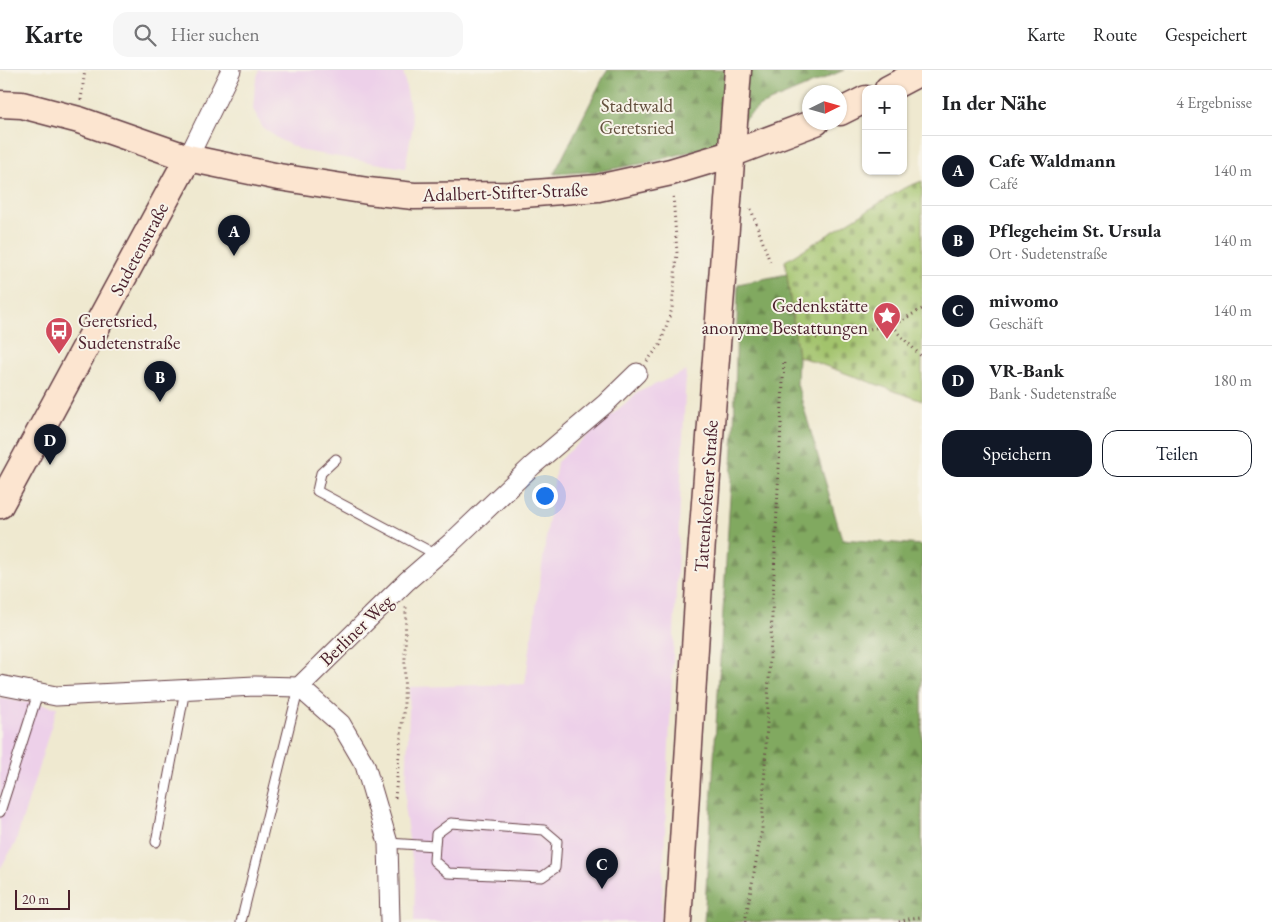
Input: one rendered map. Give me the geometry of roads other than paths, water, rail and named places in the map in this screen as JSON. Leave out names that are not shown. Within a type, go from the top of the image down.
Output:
[{"type":"street","name":"Sudetenstraße","points":[[3,491],[188,158],[231,70]]},
{"type":"street","name":"Tattenkofener Straße","points":[[678,922],[700,568],[738,70]]},
{"type":"street","points":[[896,85],[922,71]]},
{"type":"street","points":[[847,108],[862,101]]},
{"type":"street","name":"Adalbert-Stifter-Straße","points":[[0,104],[22,105],[79,120],[188,158],[279,177],[414,196],[511,196],[598,188],[671,172],[731,154],[802,127]]},
{"type":"street","name":"Berliner Weg","points":[[299,687],[407,581],[532,466],[606,404],[638,373]]},
{"type":"street","points":[[0,685],[56,696],[255,686],[299,687],[341,724],[365,765],[388,843],[390,922]]},
{"type":"lane","points":[[336,459],[321,473],[317,491],[437,555]]},
{"type":"lane","points":[[241,922],[299,687]]},
{"type":"lane","points":[[156,842],[185,690]]},
{"type":"lane","points":[[0,812],[38,693]]},
{"type":"lane","points":[[451,823],[544,830],[557,841],[555,868],[542,877],[448,873],[434,861],[435,846],[436,834],[451,823]]},
{"type":"lane","points":[[388,843],[435,846]]},
{"type":"place","name":"Cafe Waldmann","points":[[234,256]]},
{"type":"place","name":"Gedenkstätte anonyme Bestattungen","points":[[887,340]]},
{"type":"place","name":"Geretsried, Sudetenstraße","points":[[59,355]]},
{"type":"place","name":"Pflegeheim St. Ursula","points":[[160,402]]},
{"type":"place","name":"VR-Bank","points":[[50,465]]},
{"type":"place","name":"miwomo","points":[[602,889]]},
{"type":"park label","name":"Stadtwald Geretsried","points":[[637,116]]}]
